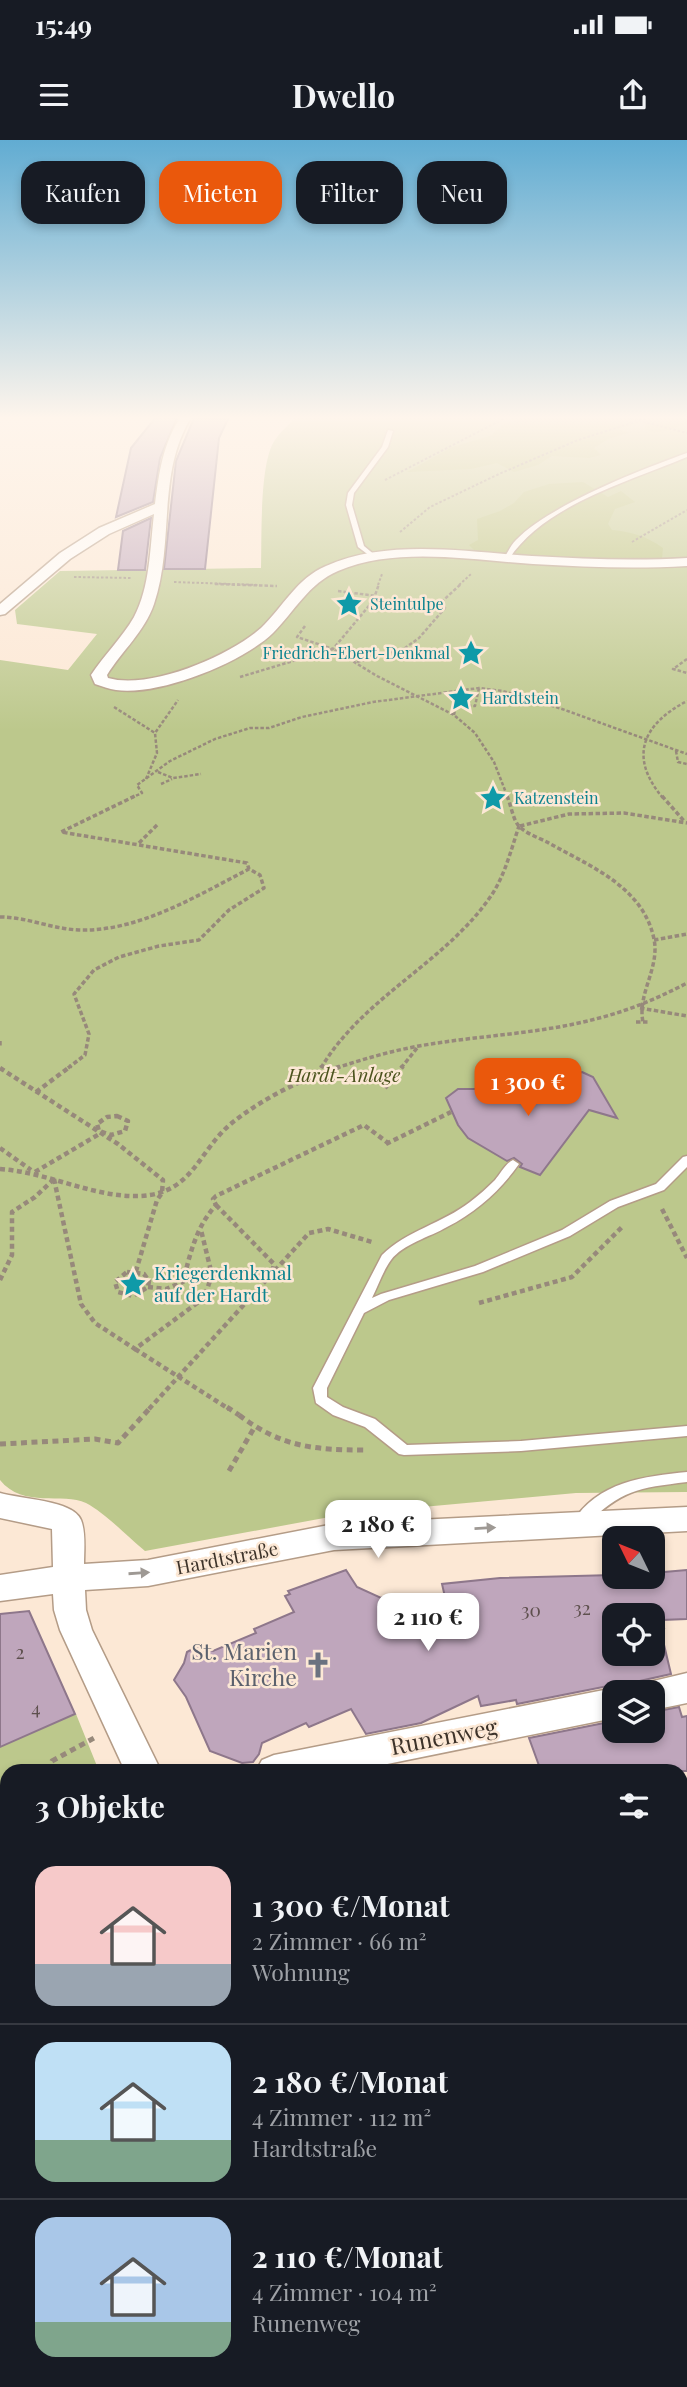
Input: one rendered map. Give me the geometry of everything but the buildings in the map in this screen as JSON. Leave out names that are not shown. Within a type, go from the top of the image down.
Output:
[{"type":"street","points":[[0,611],[65,556],[104,531],[127,521]]},
{"type":"street","points":[[160,521],[153,580],[140,619],[99,675],[98,678],[106,684],[128,687],[158,680],[204,665],[246,646],[274,624],[316,576],[329,569],[381,557],[477,557],[608,564],[687,562]]},
{"type":"street","points":[[0,1505],[21,1513],[60,1516],[68,1523],[71,1610],[76,1630],[140,1764]]},
{"type":"street","name":"Hardtstraße","points":[[0,1588],[71,1578],[148,1573],[334,1537],[580,1522],[687,1519]]},
{"type":"street","points":[[665,1693],[687,1688]]},
{"type":"street","name":"Runenweg","points":[[309,1764],[602,1705]]},
{"type":"lane","points":[[354,521],[361,547],[381,557]]},
{"type":"lane","points":[[507,558],[516,541],[544,521]]},
{"type":"lane","points":[[360,1311],[385,1297],[479,1269],[566,1233],[614,1204],[660,1187],[687,1160]]},
{"type":"lane","points":[[513,1164],[492,1192],[477,1206],[391,1252],[320,1388],[321,1399],[338,1411],[369,1423],[404,1450],[521,1446],[687,1431]]},
{"type":"lane","points":[[580,1522],[601,1499],[623,1487],[687,1477]]},
{"type":"path","points":[[381,557],[412,521]]},
{"type":"path","points":[[608,564],[644,533],[667,521]]},
{"type":"path","points":[[356,662],[405,648],[419,638],[445,608],[437,606],[470,576],[477,557]]},
{"type":"path","points":[[65,577],[305,587]]},
{"type":"path","points":[[228,680],[267,671],[333,649],[376,596]]},
{"type":"path","points":[[308,621],[297,637],[333,649],[454,715],[475,733],[494,762],[519,826],[625,889],[643,910],[654,940],[653,970],[640,1007],[642,1021]]},
{"type":"path","points":[[687,659],[673,668],[687,673]]},
{"type":"path","points":[[106,684],[110,705],[155,733]]},
{"type":"path","points":[[454,715],[456,705],[475,706],[479,688]]},
{"type":"path","points":[[36,1092],[85,1055],[89,1034],[74,994],[94,970],[119,957],[200,940],[229,910],[264,888],[260,876],[249,869],[247,863],[61,832],[142,793],[137,785],[170,761],[215,739],[250,728],[269,728],[302,717],[415,696],[479,688],[503,691],[646,737],[687,754]]},
{"type":"path","points":[[146,780],[157,753],[155,733],[183,694]]},
{"type":"path","points":[[686,823],[645,773],[639,757],[646,737],[671,709],[687,701]]},
{"type":"path","points":[[676,751],[678,762],[687,764]]},
{"type":"path","points":[[158,772],[173,778]]},
{"type":"path","points":[[161,784],[173,778],[201,774]]},
{"type":"path","points":[[519,826],[569,814],[610,813],[686,823]]},
{"type":"path","points":[[139,843],[158,824]]},
{"type":"path","points":[[316,1075],[335,1045],[353,1024],[439,954],[477,914],[500,880],[519,826]]},
{"type":"path","points":[[0,917],[28,918],[58,927],[84,930],[125,924],[249,869]]},
{"type":"path","points":[[654,940],[687,934]]},
{"type":"path","points":[[136,1271],[157,1200],[162,1193],[179,1183],[229,1125],[316,1075],[372,1057],[417,1047],[574,1024],[640,1007],[687,983]]},
{"type":"path","points":[[640,1007],[650,1012],[687,1016]]},
{"type":"path","points":[[635,1022],[649,1022]]},
{"type":"path","points":[[0,1041],[0,1047]]},
{"type":"path","points":[[385,1088],[417,1047]]},
{"type":"path","points":[[0,1068],[102,1133],[163,1180],[162,1193]]},
{"type":"path","points":[[271,1278],[274,1264],[216,1205],[213,1199],[216,1196],[364,1125],[387,1143],[451,1112]]},
{"type":"path","points":[[34,1172],[102,1133],[121,1133],[128,1128],[128,1121],[122,1116],[107,1117],[97,1125],[102,1133]]},
{"type":"path","points":[[0,1148],[34,1172]]},
{"type":"path","points":[[0,1169],[34,1172],[122,1194],[162,1193]]},
{"type":"path","points":[[0,1280],[12,1255],[12,1212],[35,1197],[54,1179]]},
{"type":"path","points":[[54,1179],[81,1304],[95,1323],[239,1415],[254,1428],[281,1442],[310,1450],[404,1450]]},
{"type":"path","points":[[660,1187],[659,1204],[687,1258]]},
{"type":"path","points":[[478,1303],[572,1277],[619,1232],[645,1193]]},
{"type":"path","points":[[135,1349],[204,1298],[212,1275],[201,1230],[203,1217],[216,1205]]},
{"type":"path","points":[[0,1444],[95,1439],[118,1443],[309,1234],[321,1228],[364,1237],[391,1252]]},
{"type":"path","points":[[148,1287],[148,1277],[136,1271],[117,1278],[115,1289],[122,1294],[133,1296],[148,1287],[160,1290],[175,1289],[183,1282],[192,1242],[201,1230]]},
{"type":"path","points":[[229,1471],[254,1428]]},
{"type":"path","points":[[51,1764],[120,1724]]},
{"type":"green space","name":"Hardt-Anlage","points":[[262,521],[687,521],[687,1492],[576,1493],[346,1514],[145,1551],[109,1519],[86,1503],[31,1497],[9,1489],[0,1480],[0,660],[68,670],[97,634],[17,624],[15,610],[60,571],[261,568]]},
{"type":"green space","points":[[477,521],[609,521],[608,524],[612,530],[639,535],[663,548],[662,559],[636,562],[476,552],[469,545],[478,540]]},
{"type":"green space","points":[[76,1714],[96,1764],[0,1764],[0,1747]]},
{"type":"place","name":"Steintulpe","points":[[349,604]]},
{"type":"place","name":"Friedrich-Ebert-Denkmal","points":[[471,653]]},
{"type":"place","name":"Hardtstein","points":[[461,698]]},
{"type":"place","name":"Katzenstein","points":[[493,798]]},
{"type":"place","name":"Kriegerdenkmal auf der Hardt","points":[[133,1284]]},
{"type":"place","name":"St. Marien Kirche","points":[[318,1665]]}]
